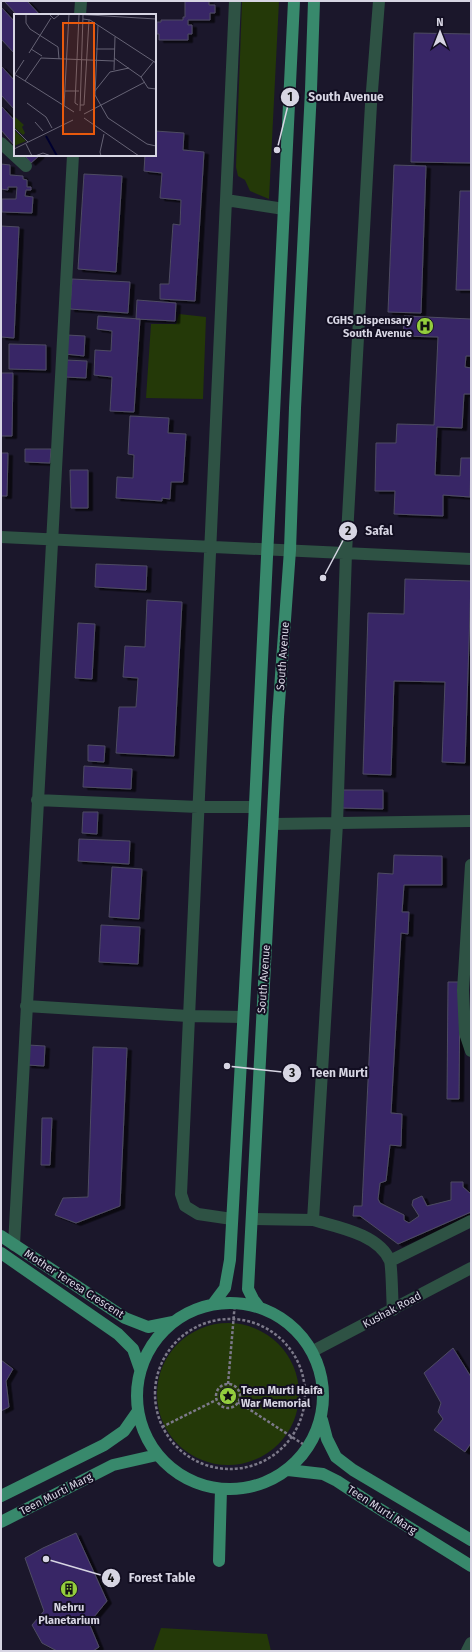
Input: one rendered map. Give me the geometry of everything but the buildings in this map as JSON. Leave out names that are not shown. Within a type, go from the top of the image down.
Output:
[{"type":"main road","name":"South Avenue","points":[[213,1304],[225,1288],[230,1260],[294,1]]},
{"type":"main road","name":"South Avenue","points":[[259,1307],[248,1289],[260,1048],[274,824],[278,717],[290,550],[295,408],[311,98],[314,1]]},
{"type":"main road","name":"Mother Teresa Crescent","points":[[1,1236],[125,1318],[148,1326],[173,1322]]},
{"type":"main road","name":"Mother Teresa Crescent","points":[[1,1253],[118,1334],[133,1349],[140,1369]]},
{"type":"main road","points":[[235,1302],[259,1307],[281,1317],[299,1332],[313,1351],[324,1385],[322,1420],[309,1448],[288,1470],[268,1482],[245,1489],[221,1489],[197,1484],[175,1472],[157,1455],[148,1441],[142,1427],[138,1411],[137,1390],[140,1369],[153,1343],[173,1322],[192,1311],[213,1304],[235,1302]]},
{"type":"main road","name":"Teen Murti Marg","points":[[1,1496],[104,1445],[124,1431],[138,1411]]},
{"type":"main road","name":"Teen Murti Marg","points":[[322,1420],[327,1439],[336,1457],[354,1470],[471,1540]]},
{"type":"main road","name":"Teen Murti Marg","points":[[1,1522],[113,1465],[157,1455]]},
{"type":"main road","name":"Teen Murti Marg","points":[[288,1470],[323,1474],[337,1480],[374,1506],[471,1566]]},
{"type":"main road","points":[[219,1561],[221,1489]]},
{"type":"street","points":[[80,14],[81,1]]},
{"type":"street","points":[[232,1218],[198,1214],[185,1206],[181,1194],[235,1]]},
{"type":"street","points":[[313,1220],[337,824],[346,553],[370,112],[380,1]]},
{"type":"street","points":[[1,143],[14,155]]},
{"type":"street","points":[[15,156],[26,166]]},
{"type":"street","points":[[14,1245],[51,539],[73,156]]},
{"type":"street","points":[[226,200],[284,209]]},
{"type":"street","points":[[1,537],[471,559]]},
{"type":"street","points":[[37,800],[254,808]]},
{"type":"street","points":[[274,824],[337,824],[471,820]]},
{"type":"street","points":[[471,865],[463,990],[471,1052]]},
{"type":"street","points":[[26,1006],[188,1016],[243,1017]]},
{"type":"street","points":[[252,1219],[313,1220],[353,1231],[377,1244],[390,1261],[393,1310]]},
{"type":"street","points":[[390,1261],[471,1221]]},
{"type":"street","name":"Kushak Road","points":[[313,1351],[471,1268]]},
{"type":"street","points":[[467,1651],[471,1643]]},
{"type":"path","points":[[228,1384],[235,1302]]},
{"type":"path","points":[[233,1319],[252,1322],[272,1332],[287,1346],[297,1360],[303,1376],[305,1397],[302,1418],[292,1437],[277,1452],[263,1462],[247,1468],[226,1469],[205,1465],[186,1456],[170,1441],[162,1428],[155,1406],[154,1385],[158,1369],[166,1353],[180,1337],[198,1326],[218,1320],[233,1319]]},
{"type":"path","points":[[228,1384],[235,1386],[240,1395],[238,1402],[233,1407],[226,1408],[219,1404],[216,1400],[216,1392],[219,1388],[228,1384]]},
{"type":"path","points":[[162,1428],[216,1400]]},
{"type":"path","points":[[238,1402],[309,1448]]},
{"type":"green space","points":[[242,1],[279,1],[269,199],[250,191],[245,180],[238,176],[236,167]]},
{"type":"green space","points":[[179,314],[206,317],[203,399],[146,398],[151,324],[176,324]]},
{"type":"green space","points":[[221,1323],[235,1323],[262,1331],[283,1349],[294,1367],[298,1380],[298,1408],[291,1428],[273,1449],[262,1457],[249,1462],[235,1465],[221,1465],[194,1457],[173,1439],[165,1428],[160,1415],[157,1401],[157,1387],[165,1360],[183,1339],[194,1331],[207,1326]]},
{"type":"green space","points":[[161,1628],[267,1634],[271,1651],[153,1651]]},
{"type":"place","name":"South Avenue","points":[[277,150]]},
{"type":"place","name":"CGHS Dispensary South Avenue","points":[[425,326]]},
{"type":"place","name":"Safal","points":[[323,578]]},
{"type":"place","name":"Teen Murti","points":[[227,1066]]},
{"type":"place","name":"Teen Murti Haifa War Memorial","points":[[228,1396]]},
{"type":"place","name":"Forest Table","points":[[46,1559]]},
{"type":"place","name":"Nehru Planetarium","points":[[69,1589]]}]
